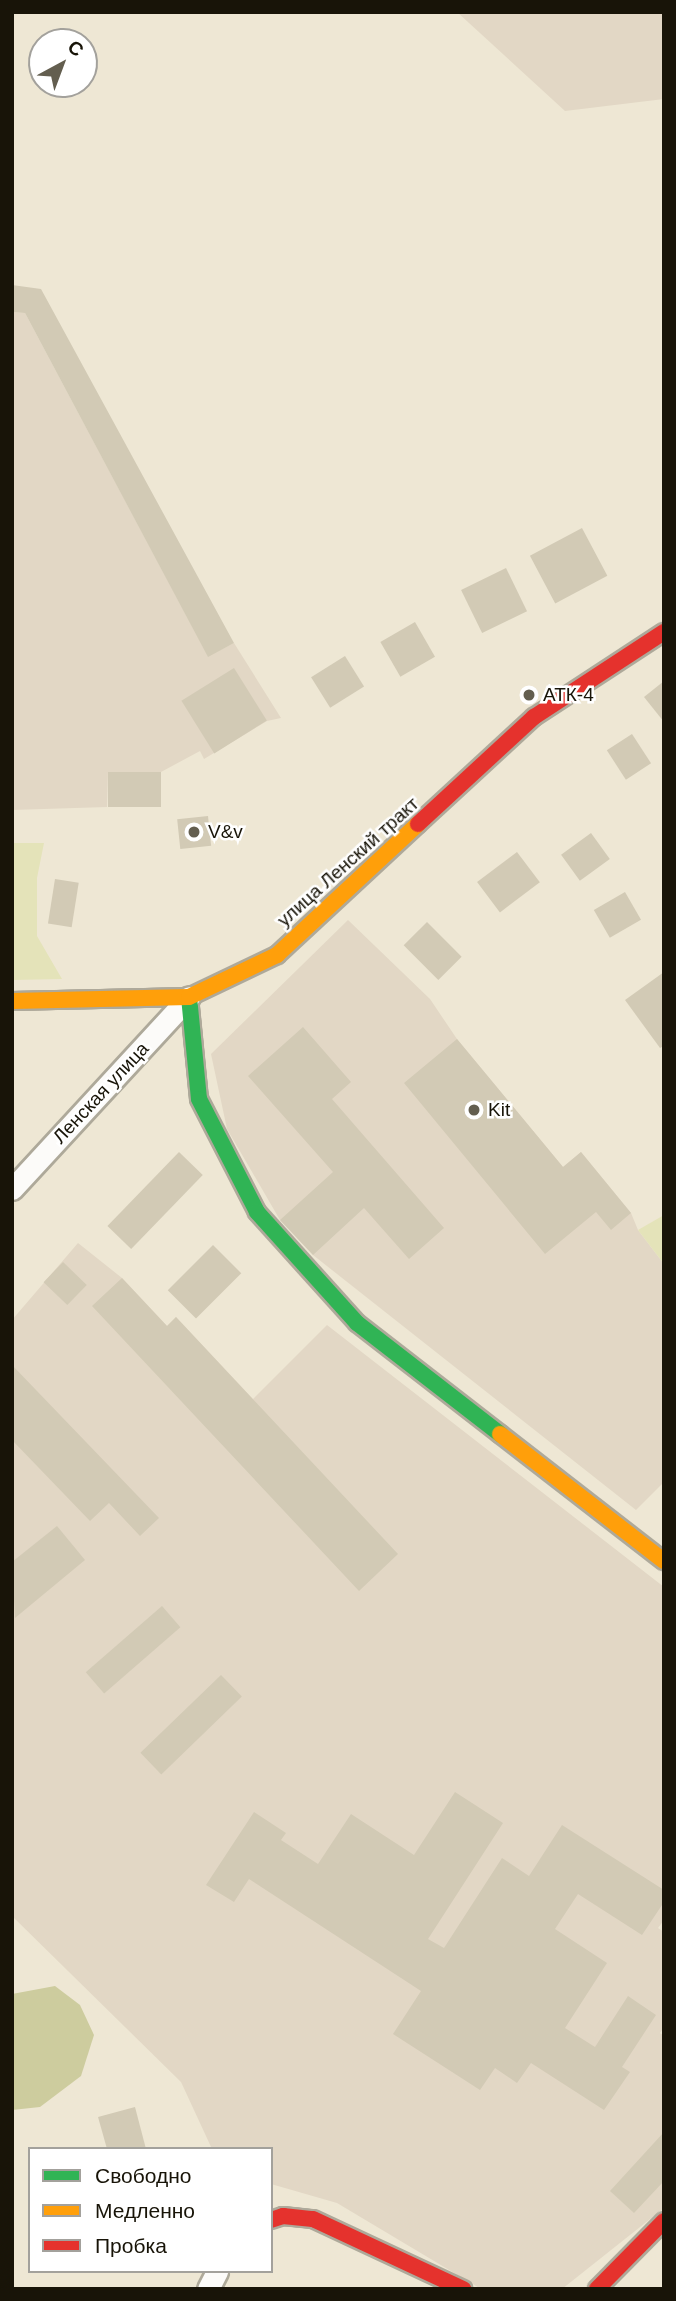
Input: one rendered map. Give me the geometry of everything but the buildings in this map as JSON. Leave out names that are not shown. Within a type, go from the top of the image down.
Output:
[{"type":"street","name":"улица Ленский тракт","points":[[12,1001],[189,997],[277,955],[534,717],[664,632]]},
{"type":"street","name":"Ленская улица","points":[[12,1189],[189,997]]},
{"type":"street","points":[[189,997],[199,1099],[257,1212],[357,1322],[664,1561]]},
{"type":"street","points":[[273,2219],[283,2216],[313,2219],[463,2289]]},
{"type":"street","points":[[597,2289],[664,2221]]},
{"type":"street","points":[[208,2289],[216,2273]]},
{"type":"shaded area","points":[[457,12],[664,12],[664,99],[565,111]]},
{"type":"shaded area","points":[[12,312],[25,313],[208,656],[234,643],[281,718],[267,721],[204,759],[200,751],[161,772],[108,772],[107,807],[12,810]]},
{"type":"shaded area","points":[[348,920],[430,999],[457,1039],[563,1167],[581,1152],[631,1213],[638,1230],[664,1264],[664,1482],[636,1510],[313,1255],[280,1220],[227,1129],[211,1054]]},
{"type":"shaded area","points":[[78,1243],[122,1278],[167,1326],[176,1317],[253,1399],[327,1325],[664,1587],[664,1920],[658,1928],[664,1932],[664,2027],[660,2033],[664,2036],[664,2208],[562,2289],[481,2289],[337,2203],[273,2185],[273,2147],[211,2147],[181,2082],[12,1916],[12,1320]]},
{"type":"green space","points":[[12,843],[44,843],[37,878],[37,936],[62,979],[12,980]]},
{"type":"green space","points":[[664,1215],[664,1264],[638,1230]]},
{"type":"green space","points":[[55,1986],[80,2005],[94,2035],[81,2076],[40,2107],[12,2110],[12,1994]]},
{"type":"traffic: fast","points":[[189,997],[199,1099],[257,1212],[357,1323],[500,1434]]},
{"type":"traffic: slow","points":[[12,1001],[189,997],[277,955],[418,824]]},
{"type":"traffic: slow","points":[[500,1434],[664,1561]]},
{"type":"traffic: jam","points":[[418,824],[534,717],[664,632]]},
{"type":"traffic: jam","points":[[273,2219],[283,2216],[313,2219],[463,2289]]},
{"type":"traffic: jam","points":[[597,2289],[664,2221]]},
{"type":"place","name":"АТК-4","points":[[529,695]]},
{"type":"place","name":"V&v","points":[[194,832]]},
{"type":"place","name":"Kit","points":[[474,1110]]}]
